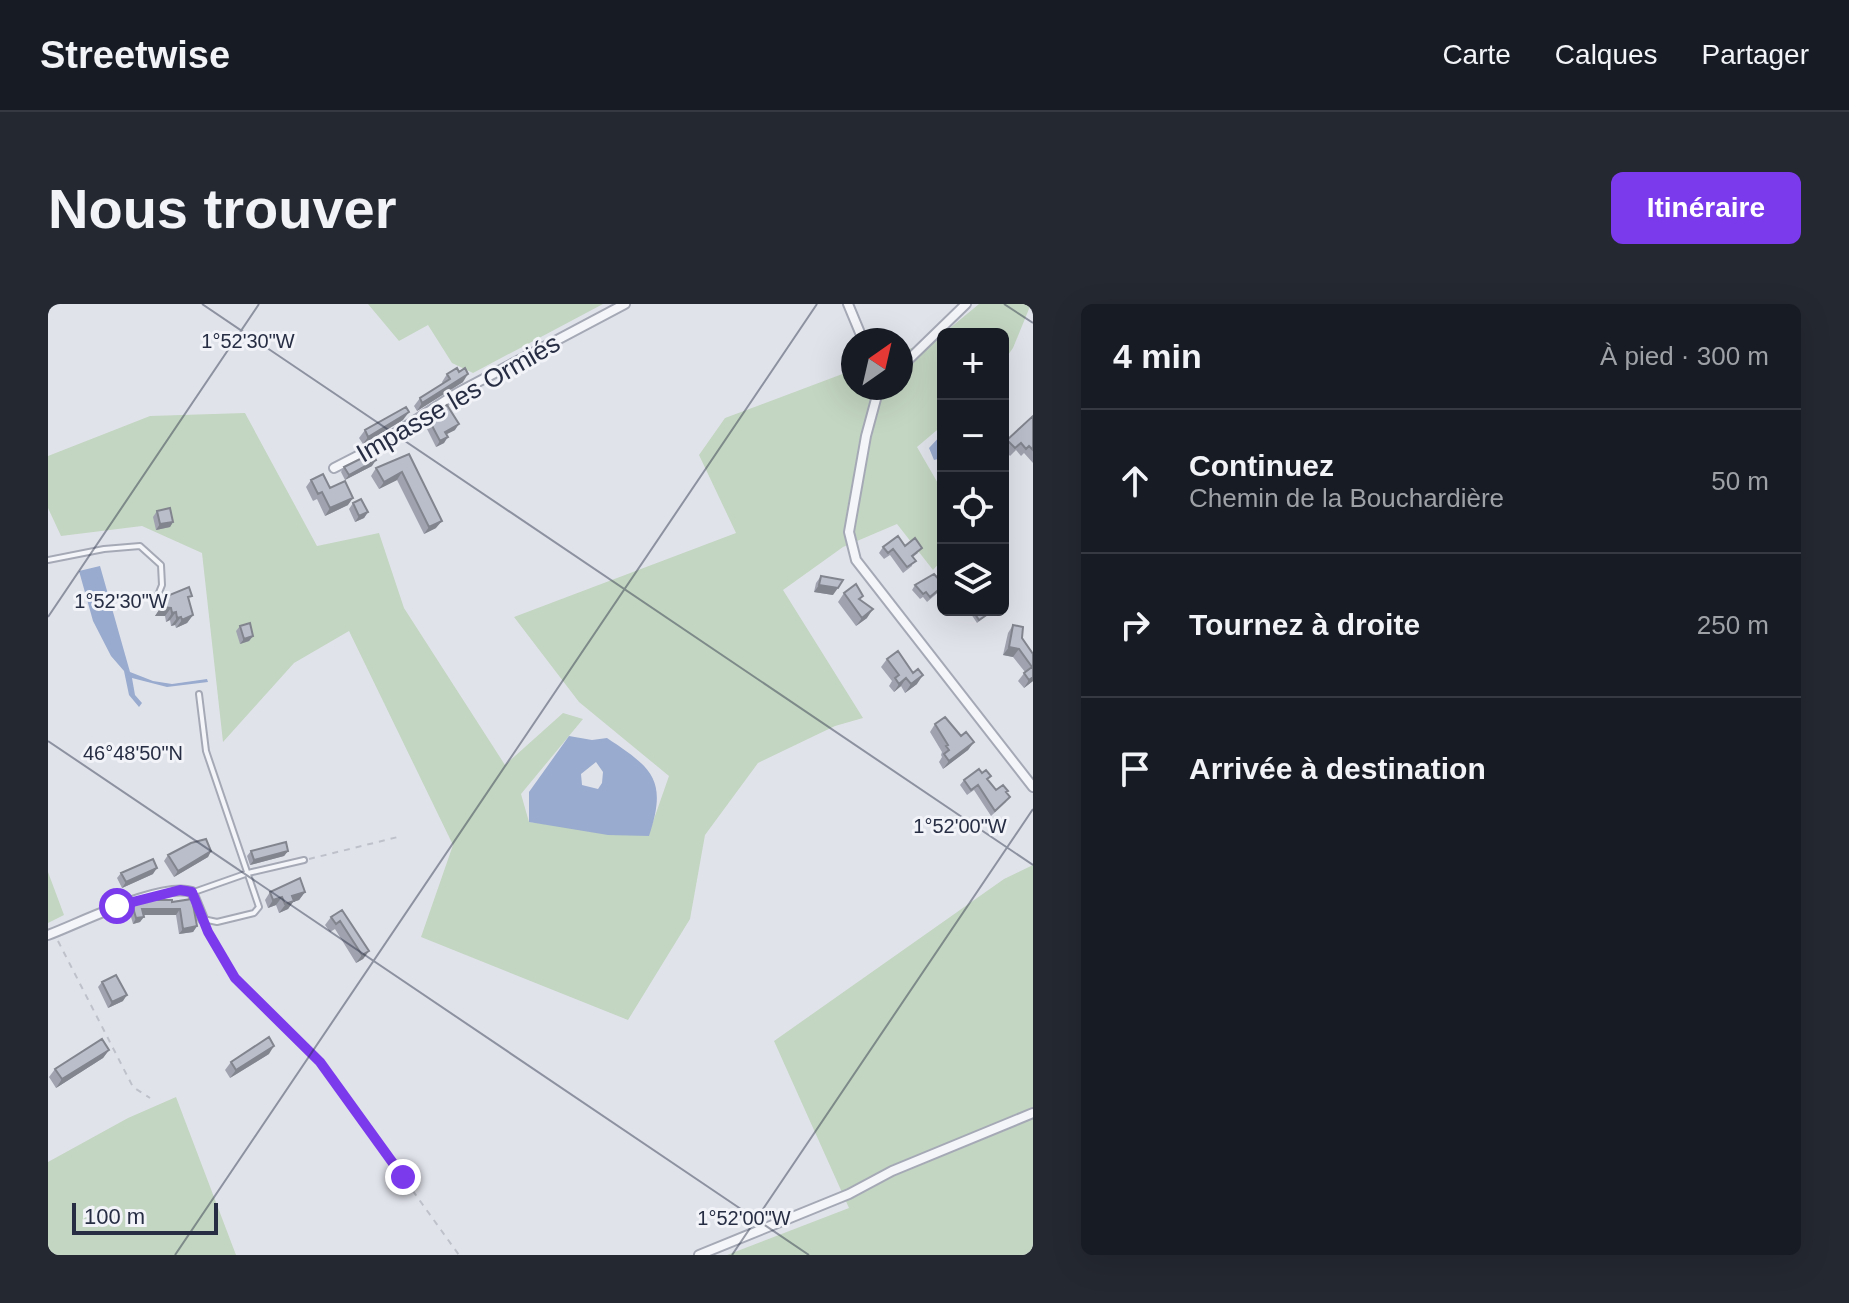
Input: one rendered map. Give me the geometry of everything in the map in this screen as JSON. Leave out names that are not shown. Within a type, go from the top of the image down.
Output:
[{"type":"street","name":"Impasse les Ormiés","points":[[334,468],[373,448],[457,393],[625,304]]},
{"type":"street","points":[[848,304],[858,328]]},
{"type":"street","points":[[913,355],[966,304]]},
{"type":"street","points":[[876,400],[866,436],[849,532],[856,560],[1033,787]]},
{"type":"street","points":[[51,934],[117,906],[180,890],[192,892],[203,919]]},
{"type":"street","points":[[699,1255],[849,1194],[892,1171],[1033,1113]]},
{"type":"lane","points":[[48,560],[104,549],[140,546],[161,565],[162,585],[156,600]]},
{"type":"lane","points":[[199,694],[206,751],[259,907],[258,911],[217,922],[203,919]]},
{"type":"lane","points":[[192,892],[248,873],[304,860]]},
{"type":"path","points":[[304,860],[402,836]]},
{"type":"path","points":[[203,919],[235,978],[320,1062],[459,1255]]},
{"type":"path","points":[[51,934],[133,1087],[150,1098]]},
{"type":"green space","points":[[368,304],[603,304],[473,373],[452,363],[428,325],[399,341]]},
{"type":"green space","points":[[979,304],[1031,304],[1009,354],[1009,328],[950,328]]},
{"type":"green space","points":[[937,338],[937,430],[917,447],[937,482],[937,566],[933,570],[897,524],[843,547],[783,590],[863,718],[835,726],[758,763],[705,835],[690,919],[628,1020],[421,937],[453,845],[349,631],[294,663],[223,742],[202,553],[142,526],[61,536],[48,508],[48,456],[150,416],[245,413],[317,546],[379,533],[404,608],[505,765],[563,713],[583,719],[521,794],[529,822],[648,836],[669,776],[579,702],[514,617],[736,533],[699,455],[725,418],[841,374],[841,400],[913,400],[913,347]]},
{"type":"green space","points":[[1033,865],[1033,1255],[727,1255],[849,1208],[774,1041],[1004,879]]},
{"type":"green space","points":[[48,872],[64,915],[48,923]]},
{"type":"green space","points":[[176,1097],[236,1255],[48,1255],[48,1162],[128,1118]]},
{"type":"water","points":[[937,439],[937,459],[934,460],[929,448]]},
{"type":"water","points":[[100,566],[130,672],[172,684],[207,679],[208,682],[167,687],[132,678],[135,695],[142,703],[139,707],[129,695],[124,671],[111,656],[93,621],[79,571]]},
{"type":"water","points":[[569,736],[592,740],[607,738],[645,767],[656,788],[657,801],[649,836],[608,835],[529,822],[529,792]],"holes":[[[596,762],[603,772],[598,789],[582,785],[581,774]]]},
{"type":"building","points":[[457,368],[459,372],[465,368],[468,374],[422,403],[420,398],[450,379],[447,374]]},
{"type":"building","points":[[447,405],[459,424],[445,432],[448,437],[440,441],[428,418]]},
{"type":"building","points":[[406,407],[409,412],[368,437],[365,430]]},
{"type":"building","points":[[1033,416],[1033,450],[1029,446],[1026,449],[1021,443],[1015,448],[1009,438]]},
{"type":"building","points":[[372,453],[376,460],[349,475],[344,467]]},
{"type":"building","points":[[409,454],[442,521],[429,527],[402,472],[384,482],[376,468]]},
{"type":"building","points":[[323,474],[330,488],[345,481],[353,498],[330,508],[311,480]]},
{"type":"building","points":[[361,499],[368,512],[359,516],[353,503]]},
{"type":"building","points":[[170,508],[173,522],[160,524],[157,511]]},
{"type":"building","points":[[898,536],[905,546],[915,538],[922,548],[912,556],[916,561],[907,567],[893,549],[888,553],[883,547]]},
{"type":"building","points":[[934,574],[937,577],[937,591],[930,597],[915,585]]},
{"type":"building","points":[[821,576],[843,580],[838,588],[819,585]]},
{"type":"building","points":[[856,584],[863,596],[859,599],[873,609],[862,618],[844,593]]},
{"type":"building","points":[[189,587],[192,596],[188,597],[193,615],[182,620],[181,617],[177,618],[176,612],[172,613],[171,608],[161,607],[168,600],[167,596]]},
{"type":"building","points":[[250,623],[253,636],[244,639],[240,626]]},
{"type":"building","points":[[1013,625],[1023,627],[1022,638],[1033,654],[1033,677],[1029,680],[1024,673],[1032,667],[1019,649],[1009,647]]},
{"type":"building","points":[[898,651],[913,673],[918,669],[923,675],[911,684],[906,678],[899,684],[895,678],[899,675],[887,659]]},
{"type":"building","points":[[945,717],[961,736],[966,732],[974,742],[949,761],[944,754],[949,750],[948,745],[935,724]]},
{"type":"building","points":[[979,769],[982,773],[986,770],[991,776],[987,779],[996,790],[1003,785],[1008,791],[1010,797],[995,811],[978,785],[971,790],[964,780]]},
{"type":"building","points":[[206,839],[211,851],[178,871],[168,855]]},
{"type":"building","points":[[286,842],[288,851],[254,860],[251,851]]},
{"type":"building","points":[[153,859],[157,868],[126,882],[121,873]]},
{"type":"building","points":[[300,878],[305,892],[292,896],[294,901],[285,904],[282,897],[273,900],[270,892]]},
{"type":"building","points":[[192,899],[197,926],[183,929],[180,909],[142,909],[144,917],[136,918],[132,904],[145,900],[172,902]]},
{"type":"building","points":[[342,910],[369,951],[362,955],[340,921],[336,924],[331,917]]},
{"type":"building","points":[[116,975],[127,995],[112,1002],[102,982]]},
{"type":"building","points":[[269,1037],[274,1046],[236,1070],[231,1062]]},
{"type":"building","points":[[102,1039],[109,1050],[62,1079],[55,1069]]},
{"type":"route","points":[[117,906],[180,890],[192,892],[208,932],[235,978],[320,1062],[403,1177]]}]
